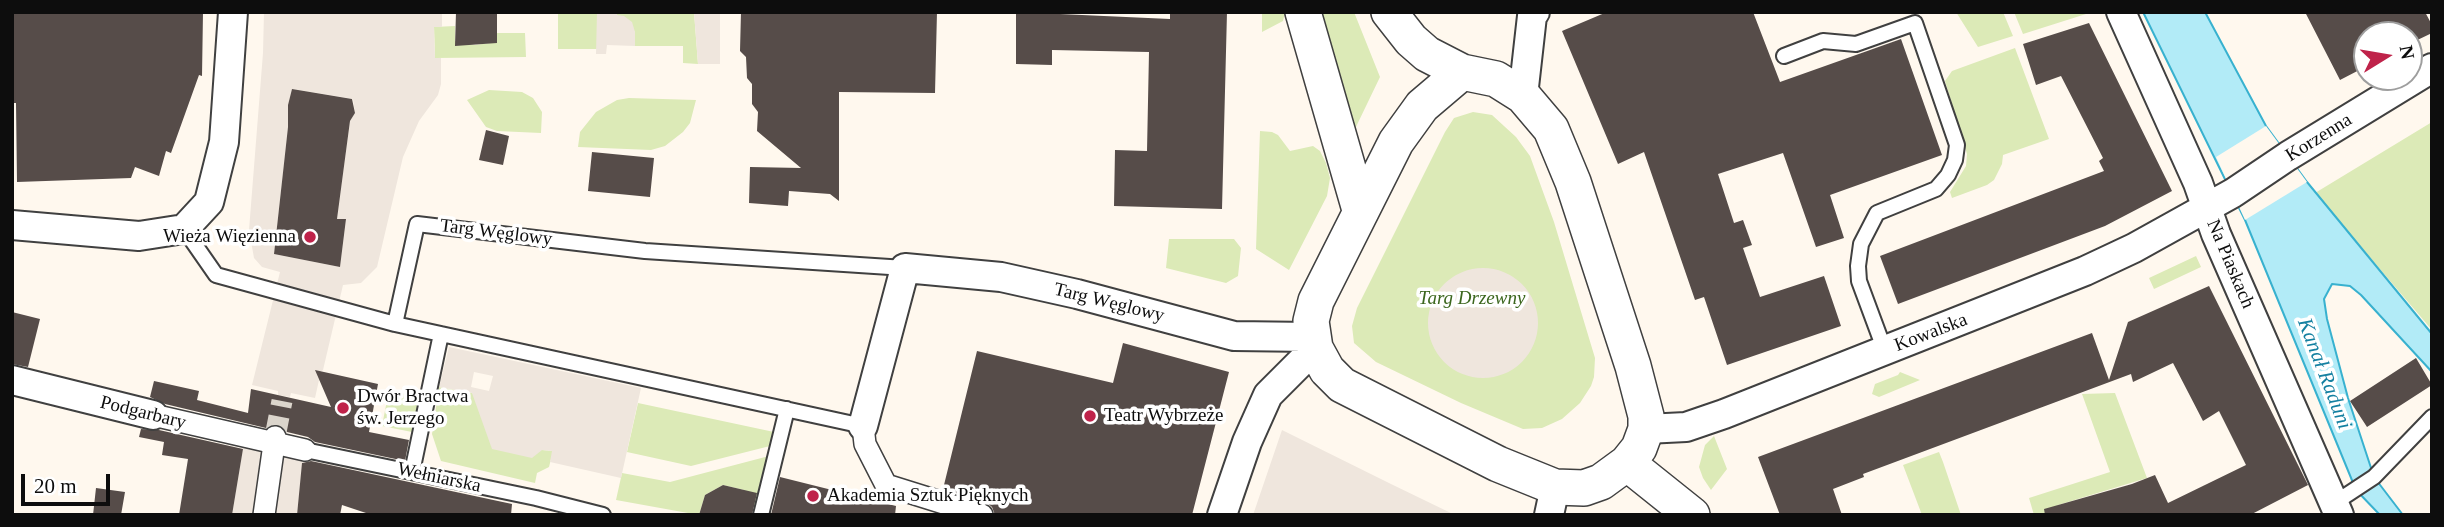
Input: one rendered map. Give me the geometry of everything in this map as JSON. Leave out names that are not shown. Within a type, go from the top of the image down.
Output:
[{"type":"street","points":[[12,225],[139,236],[184,229],[209,202],[224,142],[233,12]]},
{"type":"street","points":[[1303,12],[1360,210]]},
{"type":"street","points":[[1389,12],[1411,40],[1427,54],[1462,72],[1496,79],[1523,96],[1551,128],[1573,182],[1633,366],[1646,416],[1646,429],[1639,448],[1627,463],[1601,482],[1552,501],[1498,464],[1342,385],[1327,370],[1314,343],[1311,321],[1316,301],[1396,142],[1422,106],[1462,72]]},
{"type":"street","points":[[1523,96],[1532,16],[1535,12]]},
{"type":"street","name":"Na Piaskach","points":[[2121,12],[2198,183],[2216,234],[2336,506]]},
{"type":"street","name":"Korzenna","points":[[2207,208],[2432,68]]},
{"type":"street","name":"Kowalska","points":[[1646,429],[1686,428],[1885,351],[2077,275],[2134,248],[2207,208]]},
{"type":"street","points":[[905,268],[863,426],[865,444],[886,485],[982,515]]},
{"type":"street","name":"Targ Węglowy","points":[[905,268],[1001,277],[1077,294],[1234,336],[1314,343]]},
{"type":"street","points":[[1222,515],[1247,442],[1268,395],[1314,343]]},
{"type":"street","name":"Podgarbary","points":[[12,380],[153,415],[275,440]]},
{"type":"street","points":[[264,515],[275,440]]},
{"type":"street","name":"Wełniarska","points":[[275,440],[304,450]]},
{"type":"street","points":[[1627,463],[1692,515]]},
{"type":"lane","points":[[1784,56],[1823,41],[1856,44],[1915,23],[1957,145],[1955,160],[1948,175],[1936,189],[1877,213],[1861,243],[1859,281],[1885,351]]},
{"type":"lane","name":"Targ Węglowy","points":[[395,324],[417,224],[645,251],[905,268]]},
{"type":"lane","points":[[184,229],[216,275],[395,324],[863,426]]},
{"type":"lane","points":[[412,472],[441,334]]},
{"type":"lane","points":[[761,515],[787,410]]},
{"type":"lane","points":[[2336,506],[2374,477],[2432,417]]},
{"type":"lane","name":"Wełniarska","points":[[304,450],[603,515]]},
{"type":"green space","points":[[597,12],[597,49],[558,49],[558,13]]},
{"type":"green space","points":[[617,12],[694,12],[698,64],[683,63],[683,46],[635,46],[635,32]]},
{"type":"green space","points":[[1262,12],[1285,12],[1283,21],[1262,32]]},
{"type":"green space","points":[[1319,12],[1354,12],[1380,77],[1354,131]]},
{"type":"green space","points":[[1956,12],[2003,12],[2013,36],[1978,47]]},
{"type":"green space","points":[[2014,12],[2085,12],[2086,14],[2023,34]]},
{"type":"green space","points":[[455,26],[455,41],[475,45],[497,42],[497,33],[525,33],[526,57],[435,58],[434,27]]},
{"type":"green space","points":[[2015,48],[2049,139],[2003,155],[2002,164],[1994,180],[1952,198],[1950,192],[1966,166],[1967,154],[1945,81],[1952,71]]},
{"type":"green space","points":[[489,90],[522,92],[533,98],[542,112],[541,133],[497,131],[486,127],[467,100]]},
{"type":"green space","points":[[617,100],[696,100],[690,123],[665,146],[651,150],[578,147],[580,132],[596,112]]},
{"type":"green space","name":"Targ Drzewny","points":[[1473,112],[1492,115],[1516,137],[1530,156],[1554,222],[1595,358],[1591,386],[1580,403],[1562,419],[1542,428],[1523,429],[1461,403],[1376,362],[1354,343],[1352,326],[1357,308],[1445,132],[1454,118]]},
{"type":"green space","points":[[2432,122],[2432,330],[2315,193]]},
{"type":"green space","points":[[1260,131],[1278,135],[1290,151],[1313,146],[1320,151],[1330,178],[1327,196],[1289,270],[1256,249]]},
{"type":"green space","points":[[1169,239],[1234,239],[1241,248],[1238,276],[1226,283],[1166,268]]},
{"type":"green space","points":[[2196,256],[2201,267],[2154,289],[2149,278]]},
{"type":"green space","points":[[1900,372],[1920,380],[1879,397],[1872,394],[1875,384]]},
{"type":"green space","points":[[439,387],[472,393],[542,450],[553,451],[549,467],[537,473],[535,483],[441,461],[432,434]]},
{"type":"green space","points":[[389,390],[419,397],[412,432],[382,426]]},
{"type":"green space","points":[[2115,393],[2147,478],[2058,505],[2048,515],[2034,515],[2029,498],[2110,472],[2082,394]]},
{"type":"green space","points":[[638,403],[774,432],[770,446],[691,466],[627,452]]},
{"type":"green space","points":[[1714,436],[1727,469],[1711,490],[1699,467],[1705,445]]},
{"type":"green space","points":[[1939,452],[1961,515],[1922,515],[1903,465]]},
{"type":"green space","points":[[769,456],[755,508],[744,490],[723,485],[705,495],[699,515],[616,500],[622,473],[670,482]]},
{"type":"shaded area","points":[[264,12],[442,12],[442,27],[434,27],[435,58],[441,58],[441,84],[438,95],[419,121],[403,157],[377,267],[361,283],[343,285],[323,370],[317,374],[319,380],[315,398],[291,393],[290,397],[278,395],[278,391],[252,385],[280,272],[262,267],[254,258],[249,230]],"holes":[[[292,89],[353,99],[355,113],[350,121],[337,219],[346,220],[340,267],[274,254],[288,105]]]},
{"type":"shaded area","points":[[597,12],[617,12],[617,15],[632,22],[635,46],[607,45],[606,54],[596,54]]},
{"type":"shaded area","points":[[694,12],[720,12],[720,64],[698,64]]},
{"type":"shaded area","points":[[1483,268],[1504,273],[1522,284],[1533,302],[1538,323],[1533,344],[1522,362],[1504,373],[1483,378],[1462,373],[1444,362],[1433,344],[1428,323],[1433,302],[1444,284],[1462,273]]},
{"type":"shaded area","points":[[449,347],[641,388],[621,478],[550,462],[552,451],[542,450],[532,458],[492,449],[472,393],[439,387]],"holes":[[[474,372],[493,376],[489,391],[471,387]]]},
{"type":"shaded area","points":[[1282,430],[1391,484],[1455,515],[1253,515]]},
{"type":"shaded area","points":[[244,442],[303,457],[297,515],[232,515]]},
{"type":"water","name":"Kanał Raduni","points":[[2143,12],[2205,12],[2266,126],[2307,182],[2432,334],[2432,372],[2350,286],[2332,284],[2324,299],[2348,398],[2374,477],[2403,515],[2380,515],[2356,490],[2245,220]]},
{"type":"pier","points":[[2266,126],[2307,182],[2245,220],[2216,157]]},
{"type":"building","points":[[12,12],[203,12],[202,76],[199,75],[171,153],[166,151],[159,176],[135,167],[131,178],[17,182],[16,103],[12,103]]},
{"type":"building","points":[[456,12],[497,12],[497,43],[455,46]]},
{"type":"building","points":[[741,12],[937,12],[935,93],[839,92],[839,201],[830,194],[789,191],[788,206],[749,203],[750,167],[801,168],[757,131],[758,112],[752,104],[752,84],[747,78],[746,57],[740,51]]},
{"type":"building","points":[[1016,12],[1170,19],[1170,12],[1227,12],[1222,209],[1114,206],[1115,150],[1147,151],[1149,52],[1052,50],[1052,65],[1016,64]]},
{"type":"building","points":[[1607,12],[1753,12],[1780,82],[1901,39],[1942,155],[1830,195],[1844,238],[1816,247],[1783,153],[1718,174],[1734,223],[1743,220],[1752,245],[1743,248],[1760,297],[1824,276],[1841,326],[1727,365],[1704,297],[1695,300],[1644,152],[1618,164],[1562,31]]},
{"type":"building","points":[[2305,12],[2425,12],[2432,25],[2432,33],[2423,37],[2423,21],[2353,21],[2353,73],[2340,80]]},
{"type":"building","points":[[2089,23],[2172,191],[2105,226],[1898,304],[1880,256],[2104,171],[2099,161],[2103,158],[2061,76],[2036,85],[2023,44]]},
{"type":"building","points":[[292,89],[352,99],[355,113],[350,121],[337,219],[346,219],[340,267],[274,254],[288,105]]},
{"type":"building","points":[[486,130],[509,136],[503,165],[479,160]]},
{"type":"building","points":[[592,152],[654,158],[650,197],[588,191]]},
{"type":"building","points":[[2209,286],[2308,485],[2250,515],[2045,515],[2044,509],[2155,475],[2168,503],[2246,465],[2219,411],[2203,421],[2173,363],[2133,382],[2131,374],[1863,474],[1864,477],[1833,489],[1842,515],[1780,515],[1758,457],[2092,333],[2109,380],[2128,322]]},
{"type":"building","points":[[12,312],[40,319],[28,367],[12,364]]},
{"type":"building","name":"Teatr Wybrzeże","points":[[1123,343],[1229,372],[1192,515],[995,515],[987,503],[943,489],[977,351],[1113,383]]},
{"type":"building","points":[[2416,358],[2432,385],[2367,427],[2350,401]]},
{"type":"building","points":[[315,370],[378,384],[369,432],[409,440],[405,461],[315,442],[308,437],[287,432],[277,424],[266,428],[165,404],[150,397],[154,381],[199,391],[197,400],[248,413],[251,389],[331,407]]},
{"type":"building","points":[[141,429],[159,430],[243,449],[232,515],[179,515],[188,459],[162,455],[164,442],[139,437]]},
{"type":"building","points":[[311,461],[512,504],[511,515],[372,515],[342,505],[340,515],[297,515],[302,463]]},
{"type":"building","name":"Akademia Sztuk Pięknych","points":[[780,477],[896,506],[895,515],[771,515]]},
{"type":"building","points":[[723,485],[757,493],[752,515],[699,515],[705,495]]},
{"type":"building","points":[[96,488],[125,492],[121,515],[93,515]]},
{"type":"tunnel","points":[[275,437],[282,401]]},
{"type":"place","name":"Wieża Więzienna","points":[[310,237]]},
{"type":"place","name":"Dwór Bractwa św. Jerzego","points":[[343,408]]},
{"type":"place","name":"Teatr Wybrzeże","points":[[1090,416]]},
{"type":"place","name":"Akademia Sztuk Pięknych","points":[[813,496]]}]
